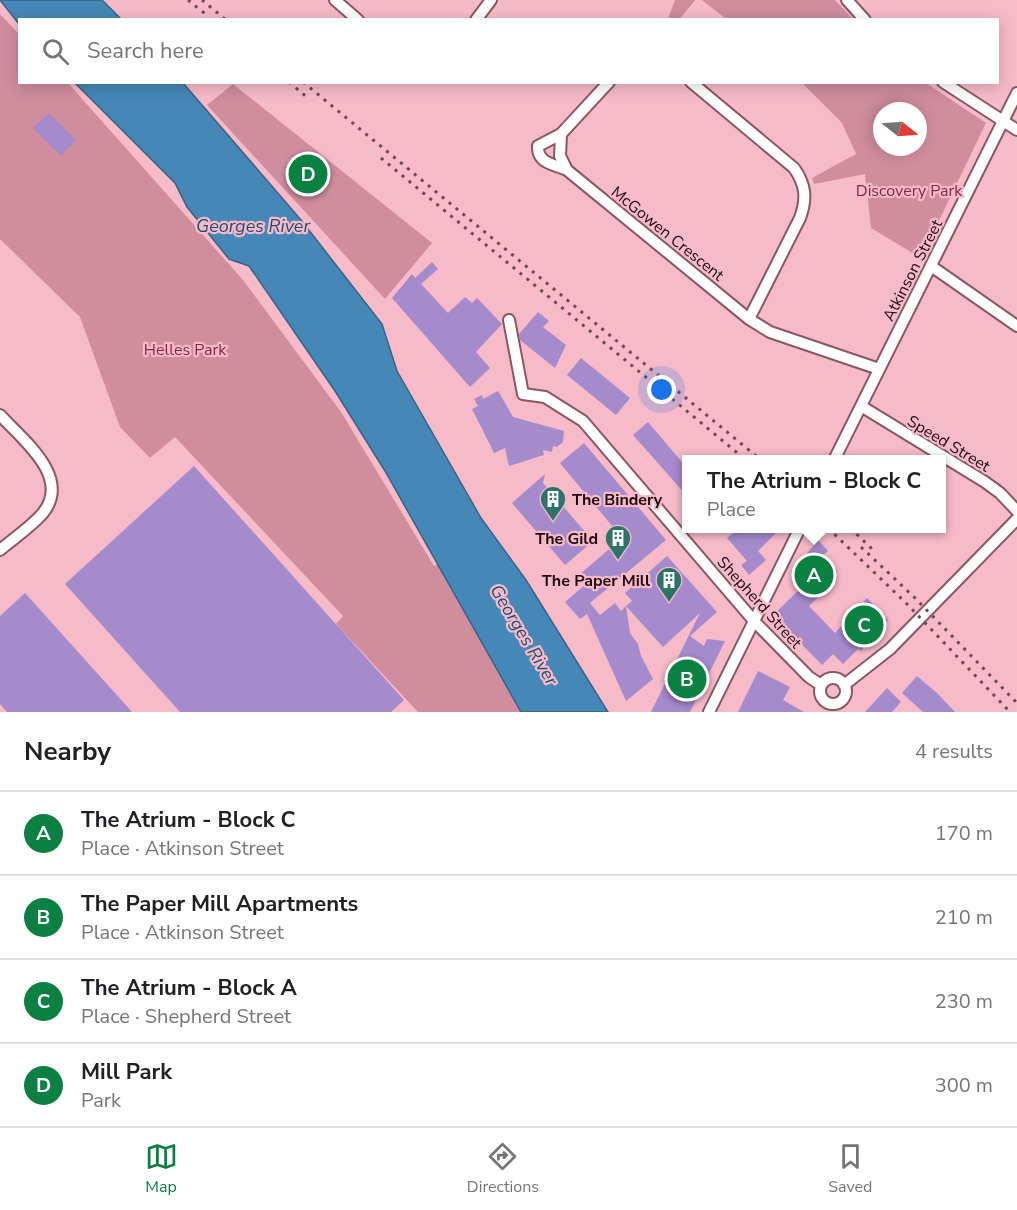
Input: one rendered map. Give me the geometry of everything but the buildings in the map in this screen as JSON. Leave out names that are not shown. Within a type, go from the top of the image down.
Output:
[{"type":"street","points":[[334,0],[356,18]]},
{"type":"street","points":[[478,18],[491,0]]},
{"type":"street","points":[[847,0],[863,18]]},
{"type":"street","name":"McGowen Crescent","points":[[607,84],[561,134],[538,146],[538,154],[543,161],[567,170],[749,319],[770,332],[879,369]]},
{"type":"street","points":[[693,84],[794,168],[804,186],[804,206],[800,218],[749,319]]},
{"type":"street","points":[[946,84],[1017,130]]},
{"type":"street","name":"Atkinson Street","points":[[836,455],[1017,93]]},
{"type":"street","points":[[561,134],[560,156],[567,170]]},
{"type":"street","points":[[931,266],[1017,326]]},
{"type":"street","name":"Shepherd Street","points":[[509,320],[523,394],[545,397],[583,421],[754,621],[809,677],[821,685]]},
{"type":"street","name":"Speed Street","points":[[861,406],[941,455]]},
{"type":"street","points":[[0,415],[46,467],[51,485],[49,501],[44,512],[0,550]]},
{"type":"street","name":"Speed Street","points":[[946,458],[1000,493],[1017,511]]},
{"type":"street","points":[[844,685],[890,649],[1017,519]]},
{"type":"street","points":[[709,712],[798,533]]},
{"type":"street","points":[[830,678],[838,679],[844,685],[846,693],[843,700],[827,708],[821,698],[821,685],[830,678]]},
{"type":"green space","points":[[675,0],[695,0],[681,18],[668,18]]},
{"type":"green space","points":[[702,0],[835,0],[852,18],[725,18]]},
{"type":"green space","name":"Helles Park","points":[[0,14],[18,33],[18,84],[69,84],[243,280],[341,412],[434,566],[438,564],[521,712],[418,712],[336,624],[343,616],[175,437],[150,458],[120,427],[80,317],[0,239]]},
{"type":"green space","points":[[233,84],[432,243],[385,299],[207,105]]},
{"type":"green space","name":"Discovery Park","points":[[803,84],[928,84],[986,123],[921,258],[871,228],[865,174],[814,184],[812,178],[856,154],[842,123]]},
{"type":"water","points":[[0,0],[102,0],[120,18],[18,18],[18,23]]},
{"type":"water","name":"Georges River","points":[[76,84],[184,84],[301,220],[382,324],[397,371],[481,518],[526,580],[608,712],[521,712],[385,471],[335,391],[249,266],[229,259],[187,207],[175,183]]},
{"type":"railway","points":[[188,0],[208,16]]},
{"type":"railway","points":[[202,0],[224,18]]},
{"type":"railway","points":[[291,84],[309,99]]},
{"type":"railway","points":[[305,84],[755,455]]},
{"type":"railway","points":[[381,158],[740,455]]},
{"type":"railway","points":[[833,533],[907,604],[1010,712]]},
{"type":"railway","points":[[855,533],[872,549]]},
{"type":"railway","points":[[861,547],[914,597],[1017,703]]},
{"type":"place","name":"Mill Park","points":[[308,174]]},
{"type":"place","name":"The Bindery","points":[[553,522]]},
{"type":"place","name":"The Gild","points":[[618,561]]},
{"type":"place","name":"The Atrium - Block C","points":[[814,575]]},
{"type":"place","name":"The Paper Mill","points":[[669,603]]},
{"type":"place","name":"The Atrium - Block A","points":[[864,625]]},
{"type":"place","name":"The Paper Mill Apartments","points":[[687,679]]}]
